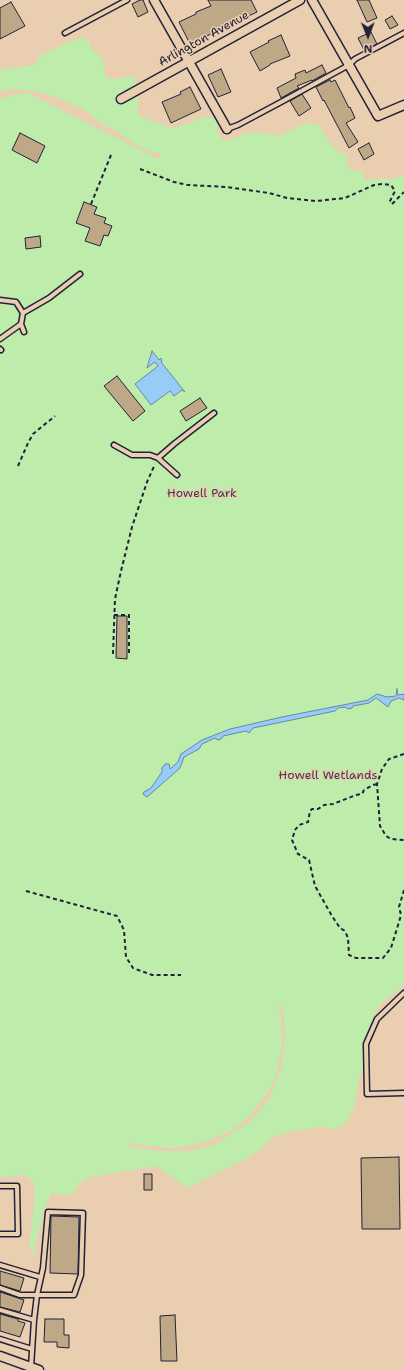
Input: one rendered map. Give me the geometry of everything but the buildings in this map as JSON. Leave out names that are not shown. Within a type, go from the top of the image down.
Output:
[{"type":"street","points":[[154,0],[227,129]]},
{"type":"street","name":"Arlington Avenue","points":[[121,99],[300,0]]},
{"type":"street","points":[[312,0],[378,116],[404,104]]},
{"type":"street","points":[[0,1356],[39,1370]]},
{"type":"lane","points":[[65,33],[127,0]]},
{"type":"lane","points":[[227,129],[238,126],[349,65],[355,59],[404,33]]},
{"type":"lane","points":[[23,313],[49,298],[80,274]]},
{"type":"lane","points":[[0,300],[16,302],[23,313],[21,324],[24,332]]},
{"type":"lane","points":[[0,339],[21,324]]},
{"type":"lane","points":[[158,458],[214,413]]},
{"type":"lane","points":[[114,445],[132,455],[150,455],[158,458],[177,475]]},
{"type":"lane","points":[[404,993],[377,1019],[366,1044],[367,1094],[404,1093]]},
{"type":"lane","points":[[0,1186],[17,1186],[18,1234],[0,1234]]},
{"type":"lane","points":[[0,1288],[20,1295],[36,1295],[74,1295],[81,1275],[83,1213],[48,1212],[43,1268],[36,1295],[31,1367]]},
{"type":"lane","points":[[0,1265],[40,1277]]},
{"type":"lane","points":[[0,1310],[34,1320]]},
{"type":"lane","points":[[0,1339],[32,1349]]},
{"type":"path","points":[[91,204],[111,155]]},
{"type":"path","points":[[140,169],[174,182],[188,185],[227,186],[269,193],[287,198],[316,201],[345,198],[374,185],[383,184],[390,185],[395,191],[390,203],[404,192]]},
{"type":"path","points":[[18,466],[33,434],[55,416]]},
{"type":"path","points":[[113,654],[115,599],[120,571],[132,527],[147,482],[158,458]]},
{"type":"path","points":[[114,615],[129,615],[129,654]]},
{"type":"path","points":[[404,754],[389,759],[382,769],[377,784],[380,826],[386,836],[391,839],[404,840]]},
{"type":"path","points":[[377,784],[373,784],[364,790],[362,794],[312,810],[310,812],[308,822],[299,825],[295,830],[292,840],[298,854],[309,860],[315,886],[332,916],[340,928],[345,931],[348,938],[349,955],[356,958],[383,958],[391,948],[401,915],[399,907],[404,890]]},
{"type":"path","points":[[26,891],[117,916],[124,930],[126,956],[133,968],[152,976],[182,976]]},
{"type":"green space","points":[[83,38],[89,42],[91,49],[99,55],[103,61],[106,77],[116,79],[133,76],[139,90],[137,104],[139,116],[171,128],[178,127],[208,116],[215,118],[218,124],[218,132],[222,140],[231,140],[246,133],[258,132],[280,136],[307,123],[319,125],[334,149],[347,156],[347,166],[353,170],[362,172],[365,180],[387,178],[390,180],[404,175],[404,985],[381,1004],[373,1015],[365,1064],[359,1075],[355,1106],[345,1124],[336,1129],[322,1127],[291,1131],[273,1137],[261,1149],[247,1158],[188,1188],[156,1166],[90,1177],[80,1183],[71,1195],[51,1193],[44,1210],[33,1254],[29,1247],[35,1200],[34,1182],[25,1175],[0,1177],[0,99],[17,94],[28,93],[159,159],[160,154],[138,146],[118,132],[102,124],[83,109],[54,96],[33,91],[15,89],[0,91],[0,70],[35,65],[38,58],[43,54],[69,42]],"holes":[[[278,1003],[283,1009],[285,1034],[282,1066],[269,1099],[251,1121],[216,1144],[191,1151],[156,1151],[133,1147],[130,1148],[130,1143],[175,1148],[203,1143],[232,1130],[248,1118],[269,1090],[276,1076],[282,1043],[281,1017]]]},
{"type":"water","points":[[152,351],[159,360],[161,358],[161,362],[185,392],[182,390],[174,396],[170,391],[151,405],[135,384],[158,366],[155,362],[147,368]]},
{"type":"water","points":[[397,689],[398,695],[404,694],[404,700],[399,698],[391,701],[388,707],[376,698],[369,703],[353,706],[352,708],[348,709],[345,707],[338,708],[335,711],[253,728],[249,733],[246,731],[223,736],[218,740],[215,738],[202,744],[199,749],[184,757],[180,768],[147,797],[143,794],[151,788],[162,772],[162,768],[165,764],[169,764],[170,769],[178,762],[181,754],[202,740],[230,729],[368,700],[377,694],[387,697],[396,696]]},
{"type":"park label","name":"Howell Park","points":[[202,494]]},
{"type":"park label","name":"Howell Wetlands","points":[[328,776]]}]
